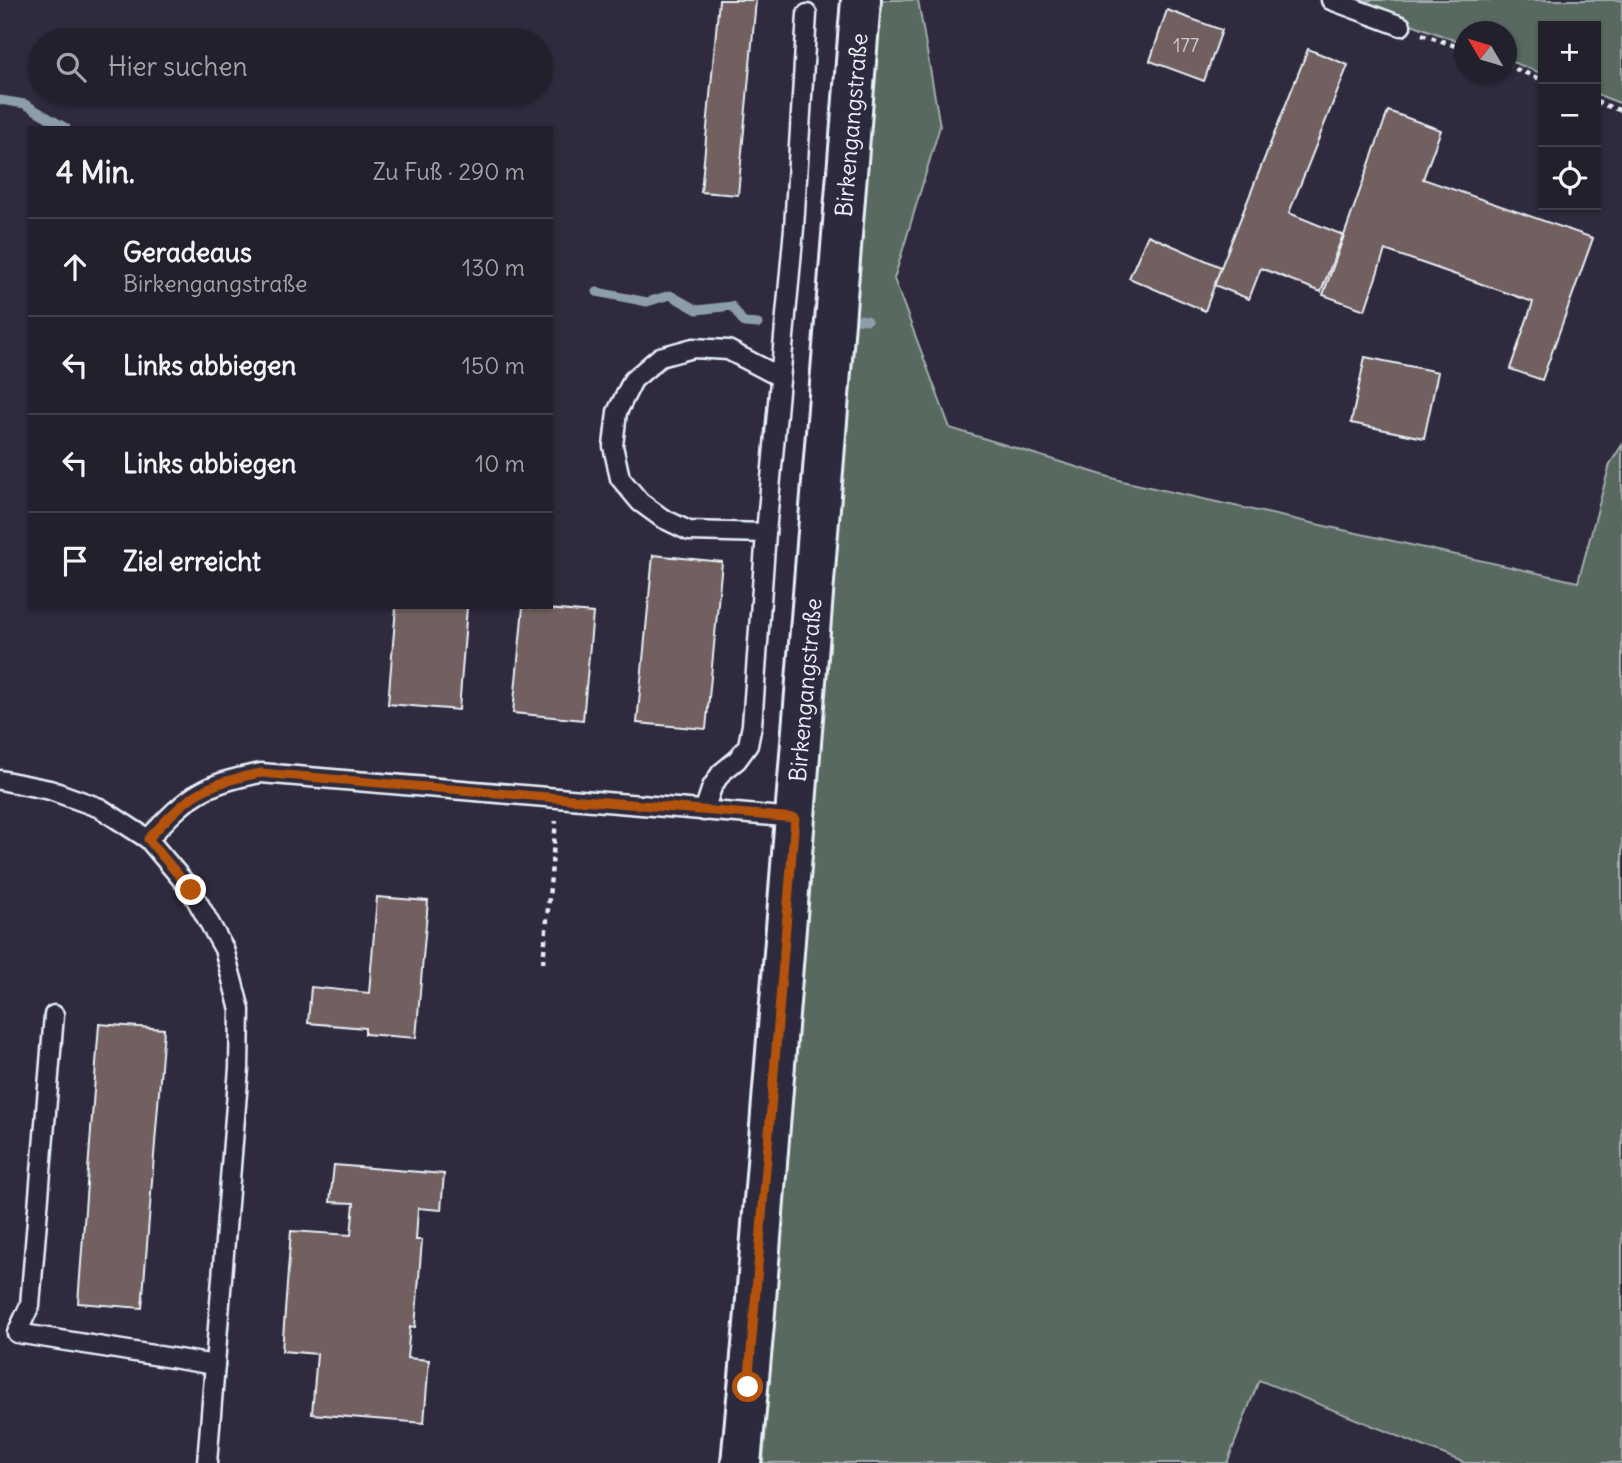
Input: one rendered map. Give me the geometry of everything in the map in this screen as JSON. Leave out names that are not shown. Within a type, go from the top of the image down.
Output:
[{"type":"street","name":"Birkengangstraße","points":[[741,1463],[860,0]]},
{"type":"lane","points":[[1331,0],[1401,26]]},
{"type":"lane","points":[[704,811],[720,773],[737,760],[748,745],[752,725],[766,533],[794,228],[807,14]]},
{"type":"lane","points":[[766,533],[689,531],[662,518],[640,502],[620,478],[613,446],[617,412],[634,380],[660,357],[693,348],[727,350],[780,377]]},
{"type":"lane","points":[[148,839],[176,809],[200,790],[230,779],[261,773],[795,818]]},
{"type":"lane","points":[[0,780],[50,790],[100,808],[148,839],[191,890],[224,950],[240,1010],[239,1068],[207,1463]]},
{"type":"lane","points":[[54,1015],[30,1305],[17,1333],[215,1364]]},
{"type":"path","points":[[1401,26],[1454,45]]},
{"type":"path","points":[[1517,69],[1538,78]]},
{"type":"path","points":[[1601,104],[1622,111]]},
{"type":"path","points":[[543,963],[558,799]]},
{"type":"green space","points":[[880,0],[918,0],[940,126],[894,279],[950,428],[1122,481],[1578,582],[1610,464],[1622,445],[1622,1463],[1465,1463],[1259,1380],[1227,1463],[763,1463]]},
{"type":"green space","points":[[1349,0],[1622,0],[1622,104],[1601,96],[1601,21],[1538,21],[1538,72],[1517,64],[1517,21],[1454,21],[1454,40]]},
{"type":"building","points":[[719,0],[756,0],[738,195],[701,192]]},
{"type":"building","points":[[1167,10],[1222,30],[1204,81],[1150,61]]},
{"type":"building","points":[[1308,49],[1348,65],[1289,213],[1343,235],[1321,292],[1261,268],[1249,299],[1214,285]]},
{"type":"building","points":[[1388,111],[1441,130],[1423,179],[1593,238],[1542,380],[1510,369],[1533,302],[1385,250],[1365,310],[1323,295]]},
{"type":"building","points":[[1148,235],[1221,267],[1205,311],[1129,278]]},
{"type":"building","points":[[1365,357],[1438,372],[1424,438],[1351,423]]},
{"type":"building","points":[[653,555],[722,562],[706,729],[637,723]]},
{"type":"building","points":[[396,609],[467,609],[459,710],[388,704]]},
{"type":"building","points":[[523,609],[593,613],[583,720],[513,713]]},
{"type":"building","points":[[377,897],[428,901],[416,1038],[365,1034],[365,1028],[308,1023],[311,987],[369,993]]},
{"type":"building","points":[[99,1024],[164,1029],[142,1308],[78,1303]]},
{"type":"building","points":[[334,1165],[444,1174],[441,1210],[418,1208],[416,1240],[422,1240],[415,1327],[410,1327],[407,1358],[429,1360],[424,1423],[312,1414],[317,1354],[282,1351],[291,1231],[351,1235],[354,1203],[330,1202]]},
{"type":"waterway","points":[[0,100],[25,104],[63,126]]},
{"type":"waterway","points":[[597,292],[647,302],[670,295],[697,310],[732,306],[744,323],[758,324]]},
{"type":"waterway","points":[[858,319],[867,320]]},
{"type":"route","points":[[191,890],[148,839],[176,809],[200,790],[230,779],[261,773],[795,818],[748,1387]]}]
